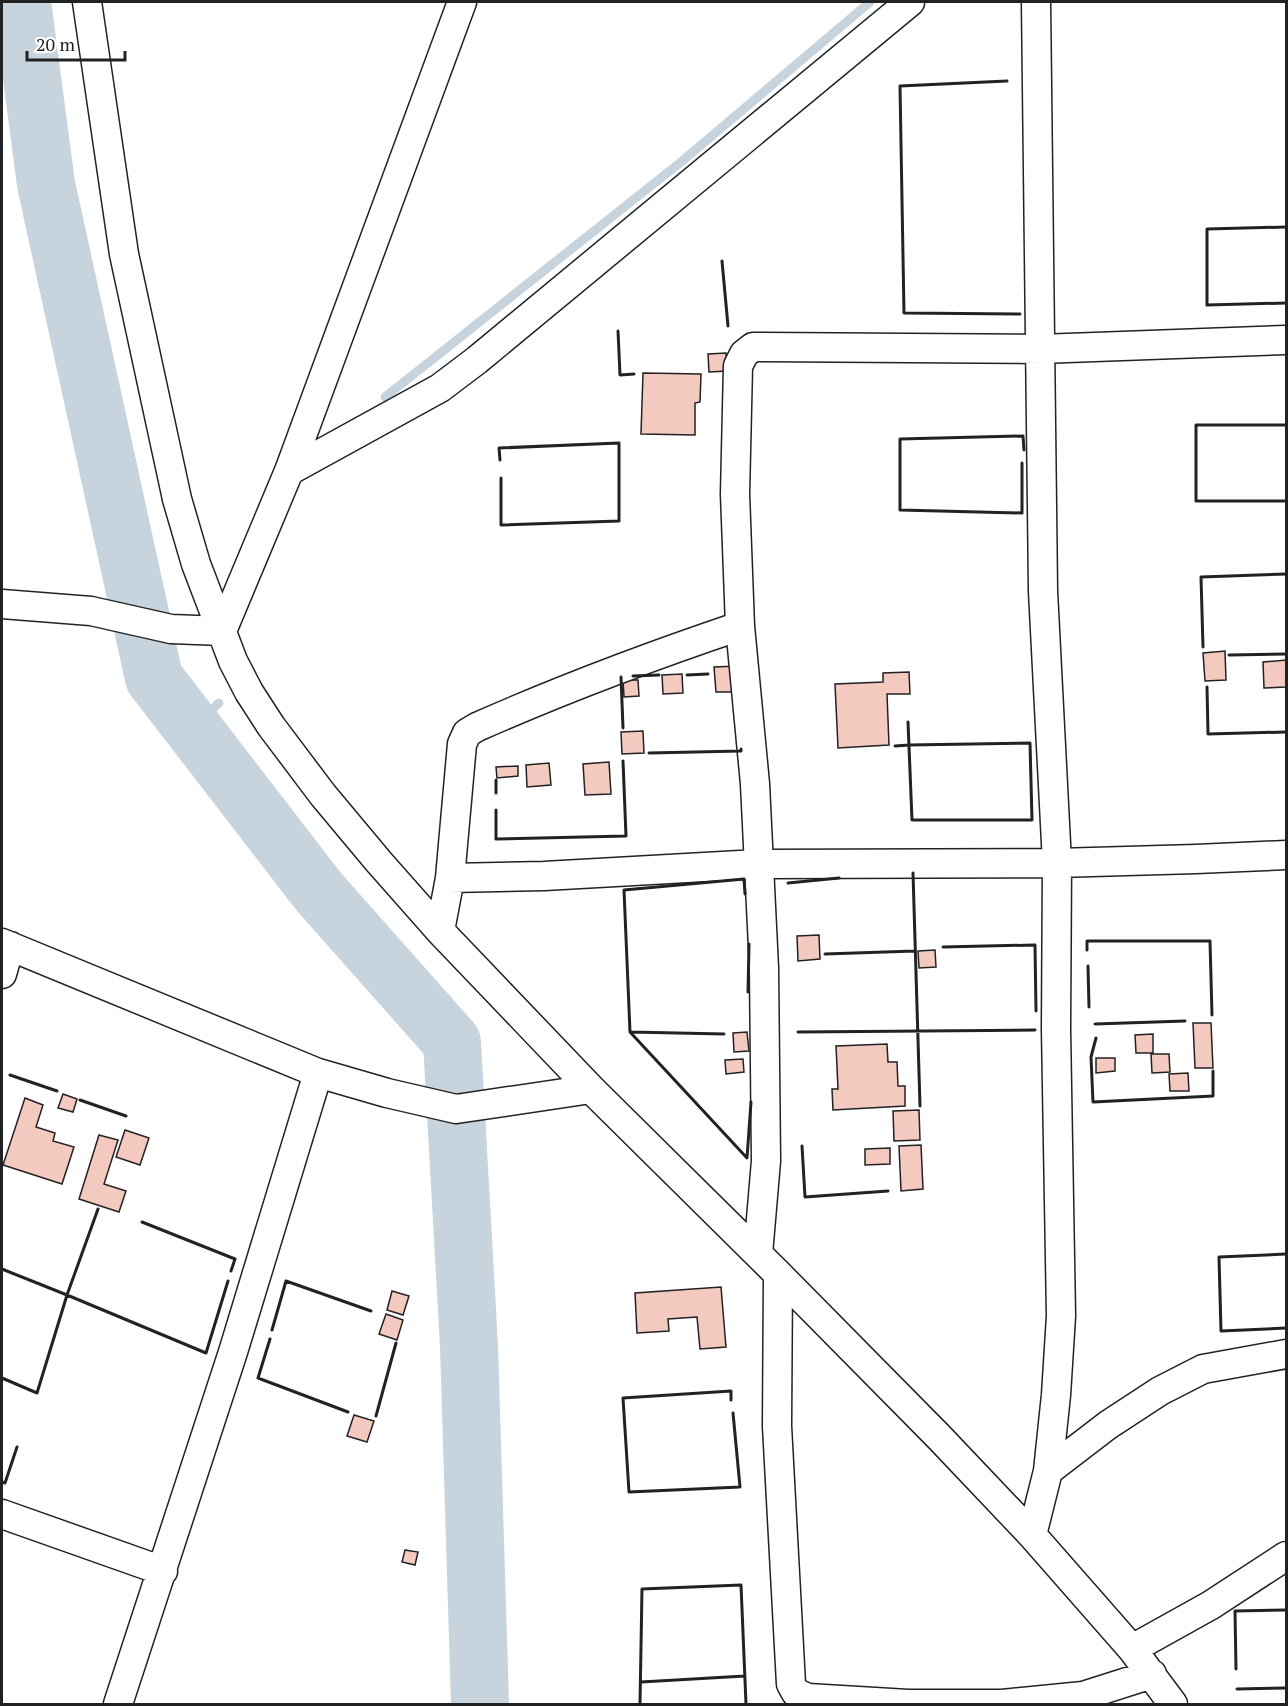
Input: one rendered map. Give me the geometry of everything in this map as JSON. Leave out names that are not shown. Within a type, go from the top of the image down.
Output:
[{"type":"street","points":[[87,2],[124,254],[177,499],[196,564],[233,661],[249,692],[271,726],[323,795],[440,931],[591,1089],[778,1274],[1032,1535],[1132,1649],[1173,1704]]},
{"type":"street","points":[[222,631],[289,471],[462,2]]},
{"type":"street","points":[[289,471],[440,388],[477,360],[910,2]]},
{"type":"street","points":[[1032,1535],[1048,1471],[1061,1316],[1056,1029],[1057,863],[1043,591],[1036,2]]},
{"type":"street","points":[[758,1254],[766,1161],[764,968],[755,784],[740,626],[735,494],[738,366],[744,354],[753,347],[1040,349],[1287,340]]},
{"type":"street","points":[[2,604],[91,611],[171,629],[222,631]]},
{"type":"street","points":[[440,931],[450,878],[462,744],[467,733],[557,691],[645,657],[740,626]]},
{"type":"street","points":[[450,878],[544,876],[758,864],[1057,863],[1287,855]]},
{"type":"street","points":[[2,974],[6,945],[318,1073],[387,1093],[456,1109],[591,1089]]},
{"type":"street","points":[[118,1704],[233,1352],[318,1073]]},
{"type":"street","points":[[778,1274],[777,1426],[791,1672],[792,1684],[796,1693],[807,1698],[908,1704],[1002,1704],[1083,1700],[1152,1674]]},
{"type":"street","points":[[1048,1471],[1108,1425],[1169,1386],[1203,1369],[1287,1354]]},
{"type":"street","points":[[2,1514],[163,1571]]},
{"type":"street","points":[[1132,1649],[1211,1605],[1287,1556]]},
{"type":"building","points":[[726,353],[727,371],[709,372],[708,354]]},
{"type":"building","points":[[643,373],[701,374],[700,402],[695,403],[695,435],[641,434]]},
{"type":"building","points":[[1225,651],[1226,680],[1205,681],[1203,653]]},
{"type":"building","points":[[1286,660],[1286,687],[1264,688],[1263,662]]},
{"type":"building","points":[[737,666],[738,692],[716,692],[714,667]]},
{"type":"building","points":[[909,672],[910,694],[887,694],[889,745],[838,748],[835,684],[883,682],[883,673]]},
{"type":"building","points":[[682,674],[683,693],[663,694],[662,675]]},
{"type":"building","points":[[623,680],[638,680],[639,696],[624,697]]},
{"type":"building","points":[[643,731],[644,753],[622,754],[621,732]]},
{"type":"building","points":[[609,762],[611,794],[585,795],[583,764]]},
{"type":"building","points":[[549,763],[551,785],[527,787],[526,765]]},
{"type":"building","points":[[518,766],[518,776],[497,778],[496,767]]},
{"type":"building","points":[[819,935],[820,959],[798,961],[797,936]]},
{"type":"building","points":[[935,950],[936,967],[919,968],[918,951]]},
{"type":"building","points":[[1193,1023],[1211,1023],[1213,1068],[1195,1068]]},
{"type":"building","points":[[747,1032],[749,1051],[734,1052],[733,1033]]},
{"type":"building","points":[[1153,1034],[1153,1053],[1136,1053],[1135,1035]]},
{"type":"building","points":[[887,1044],[888,1062],[897,1062],[898,1086],[905,1086],[905,1106],[833,1110],[832,1089],[838,1089],[836,1046]]},
{"type":"building","points":[[1151,1054],[1169,1054],[1170,1072],[1152,1073]]},
{"type":"building","points":[[1096,1058],[1115,1058],[1115,1071],[1096,1073]]},
{"type":"building","points":[[743,1059],[744,1072],[726,1074],[725,1060]]},
{"type":"building","points":[[1188,1073],[1189,1091],[1170,1091],[1169,1074]]},
{"type":"building","points":[[63,1094],[77,1099],[73,1112],[58,1108]]},
{"type":"building","points":[[25,1098],[43,1105],[36,1127],[55,1133],[53,1141],[74,1147],[62,1184],[3,1165]]},
{"type":"building","points":[[919,1110],[920,1140],[894,1141],[893,1111]]},
{"type":"building","points":[[125,1130],[149,1138],[140,1165],[116,1157]]},
{"type":"building","points":[[99,1135],[118,1140],[104,1184],[126,1191],[119,1212],[79,1199]]},
{"type":"building","points":[[921,1145],[923,1189],[901,1191],[899,1146]]},
{"type":"building","points":[[890,1148],[890,1164],[865,1165],[865,1149]]},
{"type":"building","points":[[721,1287],[726,1347],[700,1349],[697,1317],[668,1319],[669,1331],[637,1333],[635,1293]]},
{"type":"building","points":[[392,1291],[409,1296],[403,1315],[387,1310]]},
{"type":"building","points":[[386,1314],[403,1320],[397,1340],[379,1334]]},
{"type":"building","points":[[354,1415],[374,1421],[367,1442],[347,1436]]},
{"type":"building","points":[[405,1550],[418,1552],[415,1565],[402,1562]]},
{"type":"waterway","points":[[22,2],[46,184],[154,678],[319,892],[452,1042],[469,1346],[480,1704]]},
{"type":"waterway","points":[[385,397],[681,162],[870,2]]},
{"type":"waterway","points":[[192,729],[219,703]]},
{"type":"wall","points":[[1007,81],[900,86],[904,313],[1020,314]]},
{"type":"wall","points":[[1286,227],[1207,229],[1207,305],[1286,303]]},
{"type":"wall","points":[[722,261],[728,326]]},
{"type":"wall","points":[[618,331],[620,375],[634,374]]},
{"type":"wall","points":[[1286,425],[1196,425],[1196,501],[1286,501]]},
{"type":"wall","points":[[1022,463],[1022,513],[900,510],[900,439],[1023,436],[1024,450]]},
{"type":"wall","points":[[500,460],[499,448],[619,443],[619,521],[501,525],[501,478]]},
{"type":"wall","points":[[1203,647],[1201,577],[1286,574]]},
{"type":"wall","points":[[1229,655],[1286,654]]},
{"type":"wall","points":[[687,675],[708,674]]},
{"type":"wall","points":[[633,676],[659,675]]},
{"type":"wall","points":[[621,677],[623,728]]},
{"type":"wall","points":[[1207,687],[1208,734],[1286,732]]},
{"type":"wall","points":[[895,746],[909,745],[1030,743],[1032,820],[912,820],[908,722]]},
{"type":"wall","points":[[649,753],[741,751],[741,749]]},
{"type":"wall","points":[[496,810],[496,839],[626,836],[623,761]]},
{"type":"wall","points":[[496,780],[496,793]]},
{"type":"wall","points":[[913,873],[920,1106]]},
{"type":"wall","points":[[788,883],[839,878]]},
{"type":"wall","points":[[745,894],[744,879],[624,890],[630,1032],[747,1158],[751,1102]]},
{"type":"wall","points":[[1087,950],[1087,941],[1210,941],[1212,1015]]},
{"type":"wall","points":[[748,992],[749,944]]},
{"type":"wall","points":[[943,947],[1035,945],[1036,1011]]},
{"type":"wall","points":[[825,954],[915,951]]},
{"type":"wall","points":[[1088,966],[1089,1007]]},
{"type":"wall","points":[[1095,1024],[1185,1021]]},
{"type":"wall","points":[[798,1032],[1035,1030]]},
{"type":"wall","points":[[630,1032],[724,1034]]},
{"type":"wall","points":[[1096,1038],[1091,1057],[1093,1102],[1213,1096],[1213,1071]]},
{"type":"wall","points":[[10,1075],[57,1091]]},
{"type":"wall","points":[[80,1100],[126,1116]]},
{"type":"wall","points":[[802,1146],[805,1197],[888,1191]]},
{"type":"wall","points":[[98,1209],[67,1295],[206,1353],[228,1281]]},
{"type":"wall","points":[[142,1222],[235,1259],[231,1271]]},
{"type":"wall","points":[[1286,1254],[1219,1257],[1221,1331],[1286,1328]]},
{"type":"wall","points":[[2,1269],[67,1295],[37,1393],[2,1378]]},
{"type":"wall","points":[[272,1330],[286,1281],[371,1311]]},
{"type":"wall","points":[[270,1339],[258,1378],[348,1412]]},
{"type":"wall","points":[[376,1416],[396,1343]]},
{"type":"wall","points":[[731,1400],[731,1391],[623,1398],[629,1492],[740,1487],[733,1413]]},
{"type":"wall","points":[[2,1482],[5,1483],[17,1447]]},
{"type":"wall","points":[[640,1704],[642,1589],[741,1585],[746,1704]]},
{"type":"wall","points":[[1236,1669],[1235,1611],[1286,1610]]},
{"type":"wall","points":[[641,1682],[745,1676]]},
{"type":"wall","points":[[1237,1689],[1286,1688]]}]
